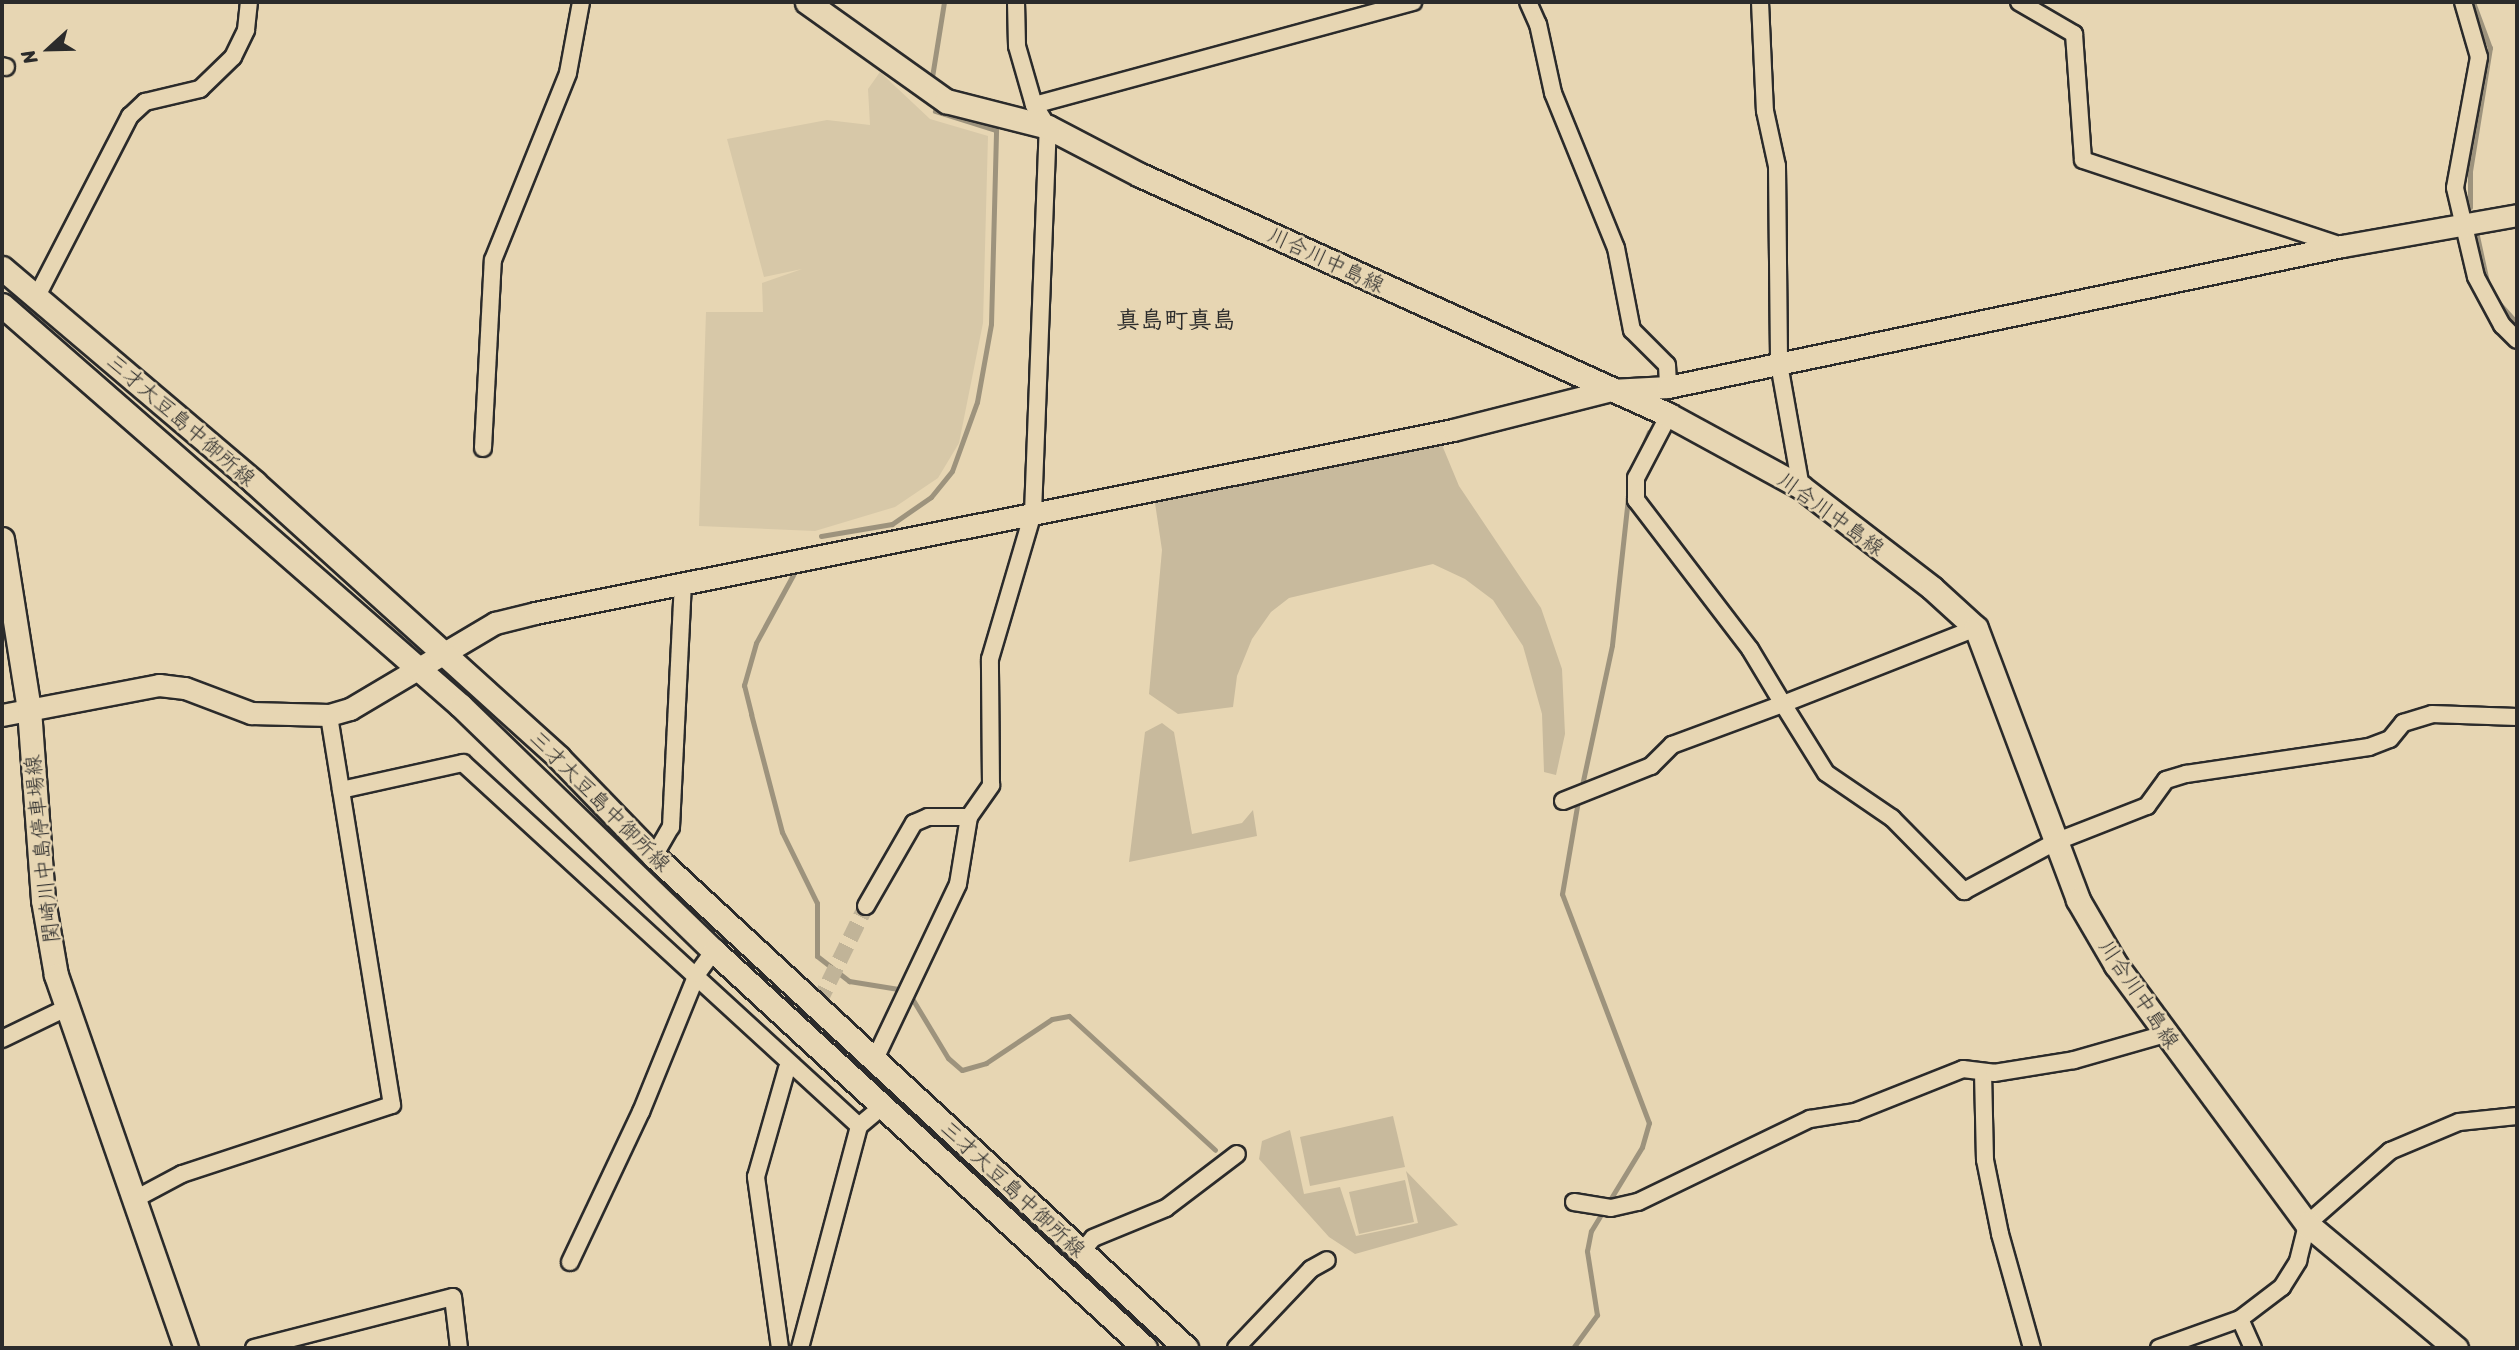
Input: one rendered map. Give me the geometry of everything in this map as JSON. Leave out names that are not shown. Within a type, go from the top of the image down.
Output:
[{"type":"main road","name":"川合川中島線","points":[[807,2],[946,101],[1048,127],[1140,175],[1669,415],[1801,487],[1976,628],[2056,842],[2097,933],[2165,1034],[2307,1224],[2456,1348]]},
{"type":"main road","name":"三才大豆島中御所線","points":[[2,268],[254,482],[559,758],[654,856],[1186,1348]]},
{"type":"main road","name":"三才大豆島中御所線","points":[[2,305],[416,666],[714,951],[1145,1348]]},
{"type":"main road","name":"関崎川中島停車場線","points":[[2,539],[29,709],[43,900],[64,1009],[137,1198],[186,1348]]},
{"type":"street","points":[[37,296],[130,116],[145,102],[200,89],[233,57],[246,30],[249,2]]},
{"type":"street","points":[[483,448],[493,260],[568,73],[582,2]]},
{"type":"street","points":[[874,1061],[958,884],[969,817],[991,785],[990,659],[1033,513],[1048,127],[1034,106],[1017,46],[1016,2]]},
{"type":"street","points":[[1034,106],[1413,2]]},
{"type":"street","points":[[1528,2],[1538,24],[1553,93],[1616,248],[1632,330],[1667,365],[1668,387]]},
{"type":"street","points":[[1760,2],[1765,111],[1777,166],[1779,363],[1801,487]]},
{"type":"street","points":[[2019,2],[2074,34],[2084,160],[2342,246]]},
{"type":"street","points":[[2463,2],[2479,57],[2455,188],[2461,225],[2476,277],[2502,325],[2517,340]]},
{"type":"street","points":[[2,715],[159,685],[185,688],[251,713],[330,715],[350,709],[441,651],[495,623],[1453,430],[1611,390],[1668,387],[2342,246],[2517,215]]},
{"type":"street","points":[[1669,415],[1636,478],[1636,500],[1749,649],[1826,773],[1892,818],[1964,891],[2056,842],[2147,806],[2166,780],[2186,774],[2369,747],[2390,739],[2403,723],[2432,714],[2517,717]]},
{"type":"street","points":[[654,856],[671,827],[683,584]]},
{"type":"street","points":[[1572,797],[1651,766],[1672,745],[1976,628]]},
{"type":"street","points":[[137,1198],[182,1174],[392,1105],[330,715]]},
{"type":"street","points":[[341,790],[463,763],[697,974],[859,1126]]},
{"type":"street","points":[[866,906],[914,822],[928,817],[969,817]]},
{"type":"street","points":[[570,1262],[641,1112],[697,974],[714,951]]},
{"type":"street","points":[[2,1039],[64,1009]]},
{"type":"street","points":[[1574,1202],[1604,1206],[1638,1202],[1810,1119],[1855,1112],[1963,1069],[1983,1072],[2074,1060],[2165,1034]]},
{"type":"street","points":[[780,1348],[756,1177],[787,1068]]},
{"type":"street","points":[[1983,1072],[1985,1160],[2000,1234],[2032,1348]]},
{"type":"street","points":[[800,1348],[859,1126],[883,1106]]},
{"type":"street","points":[[2159,1348],[2239,1318],[2282,1287],[2298,1261],[2307,1224],[2390,1151],[2410,1139],[2459,1122],[2517,1116]]},
{"type":"street","points":[[1081,1252],[1093,1238],[1166,1208],[1237,1154]]},
{"type":"street","points":[[1236,1348],[1311,1269],[1326,1260]]},
{"type":"street","points":[[254,1348],[453,1297],[459,1348]]},
{"type":"street","points":[[2239,1318],[2253,1348]]},
{"type":"shaded area","points":[[880,72],[930,119],[988,136],[983,323],[959,443],[938,478],[895,507],[815,531],[699,526],[706,312],[763,312],[762,283],[802,269],[764,277],[727,139],[827,120],[870,125],[868,89]]},
{"type":"shaded area","points":[[1442,445],[1459,486],[1541,608],[1562,669],[1565,734],[1556,775],[1544,772],[1542,714],[1523,646],[1493,600],[1465,579],[1433,564],[1289,598],[1271,612],[1252,639],[1237,676],[1233,707],[1178,714],[1149,694],[1162,550],[1155,503]]},
{"type":"shaded area","points":[[1162,723],[1174,732],[1192,834],[1242,823],[1253,810],[1257,836],[1129,862],[1145,732]]},
{"type":"shaded area","points":[[1393,1116],[1405,1167],[1310,1186],[1300,1137]]},
{"type":"shaded area","points":[[1290,1130],[1304,1194],[1340,1187],[1356,1236],[1418,1223],[1406,1171],[1458,1225],[1355,1254],[1329,1237],[1259,1159],[1262,1141]]},
{"type":"shaded area","points":[[1405,1180],[1414,1222],[1359,1234],[1349,1192]]},
{"type":"waterway","points":[[932,77],[944,2]]},
{"type":"waterway","points":[[2470,207],[2470,171],[2490,48],[2473,2]]},
{"type":"waterway","points":[[1528,18],[1534,42]]},
{"type":"waterway","points":[[821,536],[892,524],[931,497],[952,471],[977,402],[991,324],[996,130],[935,111]]},
{"type":"waterway","points":[[2476,231],[2487,282]]},
{"type":"waterway","points":[[1618,297],[1629,337]]},
{"type":"waterway","points":[[2496,300],[2517,323]]},
{"type":"waterway","points":[[1640,454],[1649,432]]},
{"type":"waterway","points":[[1581,790],[1612,645],[1630,479]]},
{"type":"waterway","points":[[793,575],[756,643],[744,685],[751,714],[782,832],[817,903],[817,956],[849,981],[898,989]]},
{"type":"waterway","points":[[1573,1348],[1597,1315],[1587,1251],[1591,1231],[1642,1147],[1649,1123],[1562,894],[1578,800]]},
{"type":"waterway","points":[[913,1000],[948,1058],[962,1070],[986,1063],[1052,1019],[1069,1016],[1215,1150]]},
{"type":"tunnel","points":[[787,1068],[866,906]]},
{"type":"district","name":"真島町真島","points":[[1176,321]]}]
